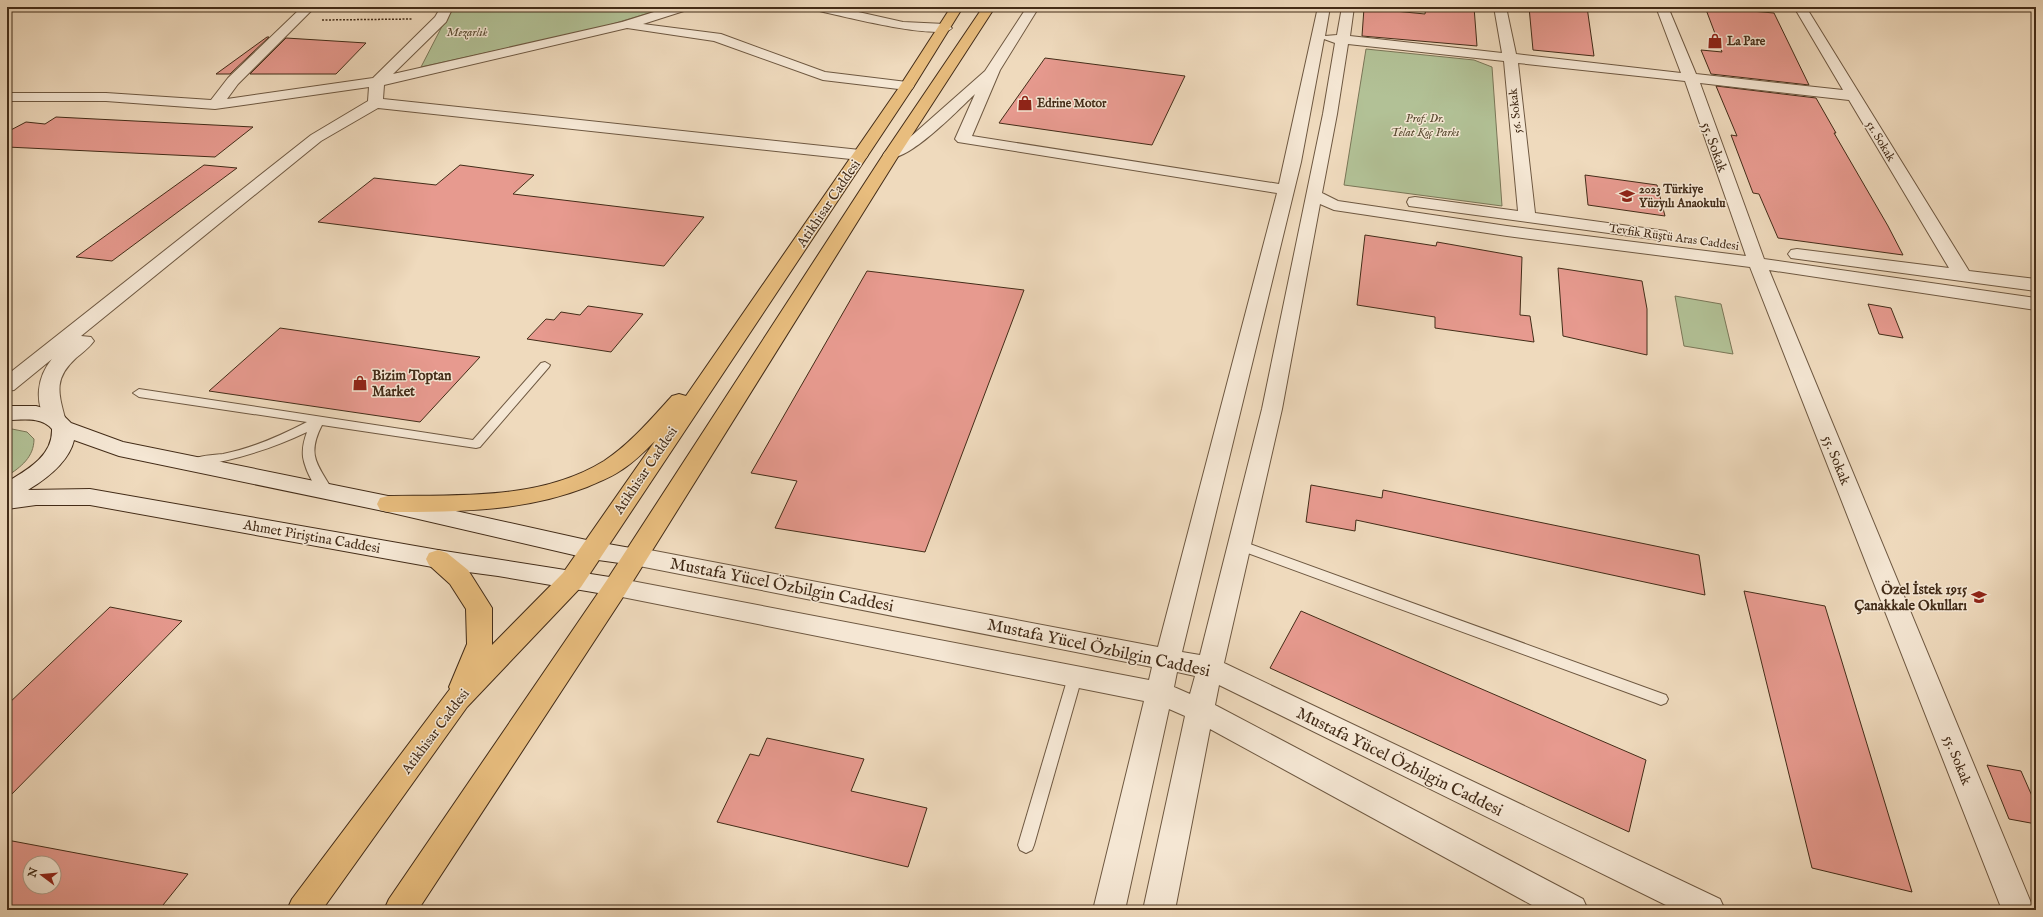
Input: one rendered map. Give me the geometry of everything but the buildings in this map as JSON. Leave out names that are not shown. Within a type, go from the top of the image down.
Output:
[{"type":"highway","name":"Atikhisar Caddesi","points":[[304,910],[457,698],[572,580],[946,28],[956,7]]},
{"type":"highway","name":"Atikhisar Caddesi","points":[[400,910],[616,587],[634,556],[891,155],[988,7]]},
{"type":"highway","points":[[388,504],[479,503],[535,496],[578,482],[611,467],[640,444],[732,342]]},
{"type":"highway","points":[[438,559],[459,577],[479,608],[480,644],[457,698]]},
{"type":"street","points":[[215,105],[233,81],[309,7]]},
{"type":"street","points":[[7,96],[106,97],[215,105],[377,82],[625,25],[683,7]]},
{"type":"street","points":[[819,7],[903,26],[946,28]]},
{"type":"street","points":[[1033,7],[993,70],[963,139],[1286,190]]},
{"type":"street","points":[[1109,910],[1159,693],[1286,190],[1324,7]]},
{"type":"street","points":[[1159,910],[1200,710],[1272,409],[1312,196],[1330,114],[1348,7]]},
{"type":"street","name":"56. Sokak","points":[[1500,7],[1510,57],[1526,216]]},
{"type":"street","name":"55. Sokak","points":[[1662,7],[1691,79],[1755,256],[2018,910]]},
{"type":"street","name":"51. Sokak","points":[[1800,7],[1962,275]]},
{"type":"street","points":[[7,492],[33,477],[52,459],[63,443],[59,423],[48,388],[52,373],[66,357],[337,141],[368,108],[377,82],[444,13]]},
{"type":"street","points":[[625,25],[716,37],[823,76],[907,86]]},
{"type":"street","points":[[1318,37],[1855,96]]},
{"type":"street","points":[[891,155],[913,142],[993,70]]},
{"type":"street","points":[[7,385],[316,138],[368,108],[860,155]]},
{"type":"street","name":"Tevfik Rüştü Aras Caddesi","points":[[1312,196],[1336,192],[1526,216],[2036,304]]},
{"type":"street","points":[[1312,196],[1334,205],[1507,230],[1755,256]]},
{"type":"street","name":"Tevfik Rüştü Aras Caddesi","points":[[1755,256],[1962,275],[2036,285]]},
{"type":"street","points":[[7,413],[36,412],[119,449],[388,504],[591,550],[634,556]]},
{"type":"street","name":"Ahmet Piriştina Caddesi","points":[[7,501],[36,497],[90,497],[438,559],[498,567],[616,587]]},
{"type":"street","name":"Mustafa Yücel Özbilgin Caddesi","points":[[634,556],[1210,668],[1709,910]]},
{"type":"street","points":[[616,587],[1159,693],[1200,710],[1572,910]]},
{"type":"lane","points":[[139,393],[476,444],[545,366]]},
{"type":"lane","points":[[188,463],[225,459],[259,450],[291,436],[318,421]]},
{"type":"lane","points":[[318,421],[311,432],[308,462],[315,477],[327,491]]},
{"type":"lane","points":[[1239,545],[1661,699]]},
{"type":"lane","points":[[1026,844],[1075,677]]},
{"type":"path","points":[[294,21],[444,13]]},
{"type":"green space","name":"Mezarlık","points":[[452,7],[669,7],[599,28],[421,67]]},
{"type":"green space","name":"Prof. Dr. Telat Koç Parkı","points":[[1366,49],[1474,60],[1492,67],[1502,206],[1344,185]]},
{"type":"green space","points":[[1675,296],[1721,304],[1733,354],[1684,346]]},
{"type":"green space","points":[[7,428],[27,432],[34,439],[32,451],[26,461],[7,476]]},
{"type":"place","name":"La Pare","points":[[1715,41]]},
{"type":"place","name":"Edrine Motor","points":[[1025,103]]},
{"type":"place","name":"2023 Türkiye Yüzyılı Anaokulu","points":[[1627,196]]},
{"type":"place","name":"Bizim Toptan Market","points":[[360,383]]},
{"type":"place","name":"Özel İstek 1915 Çanakkale Okulları","points":[[1979,597]]}]
